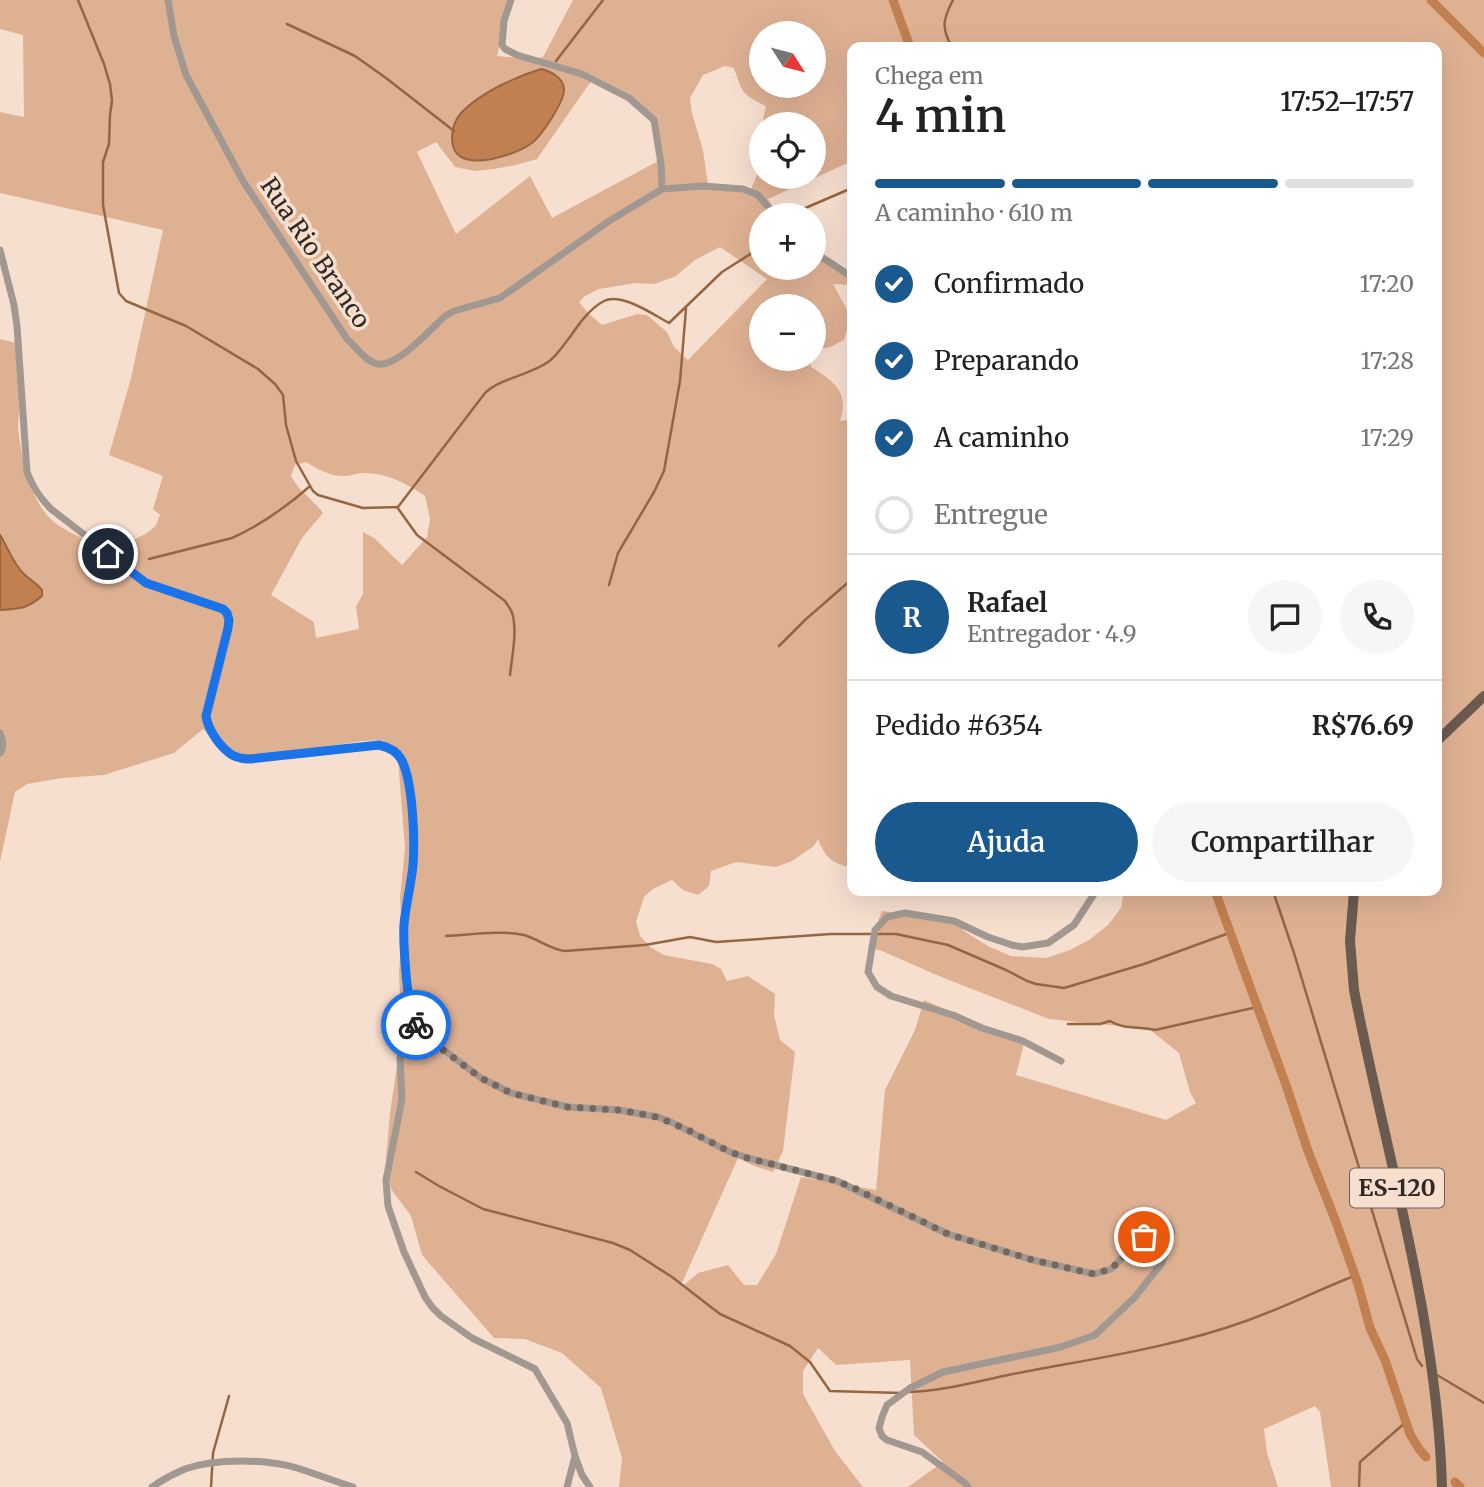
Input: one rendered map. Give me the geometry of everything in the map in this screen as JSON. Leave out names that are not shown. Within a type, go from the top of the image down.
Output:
[{"type":"main road","points":[[1442,736],[1484,696]]},
{"type":"main road","name":"ES-120","points":[[1354,896],[1350,941],[1353,982],[1427,1332],[1438,1412],[1442,1487]]},
{"type":"street","name":"Rua Rio Branco","points":[[168,0],[174,36],[186,75],[243,181],[347,339],[370,361],[388,363],[398,358],[445,316],[500,298],[609,221],[662,190]]},
{"type":"street","points":[[511,0],[502,45],[505,49],[582,74],[629,98],[654,120],[662,164],[662,190],[703,186],[743,188],[758,195],[765,203]]},
{"type":"street","points":[[0,250],[15,315],[27,472],[32,485],[51,509],[146,583],[216,606],[227,613],[228,628],[206,716],[210,731],[226,750],[241,759],[379,745],[394,750],[400,757],[407,778],[413,837],[413,865],[404,935],[410,1010],[419,1031],[481,1078],[511,1093],[568,1107],[619,1110],[657,1117],[730,1152],[837,1181],[948,1234],[1033,1260],[1094,1274],[1111,1269],[1156,1227],[1168,1223],[1172,1232],[1162,1263],[1135,1297],[1095,1335],[1061,1347],[943,1372],[910,1388],[887,1405],[879,1428],[882,1436],[922,1452],[968,1487]]},
{"type":"street","points":[[826,260],[847,274]]},
{"type":"street","points":[[0,733],[0,753]]},
{"type":"street","points":[[1061,1061],[1023,1041],[891,996],[877,988],[868,972],[875,930],[887,917],[905,913],[954,921],[1012,945],[1022,947],[1048,943],[1074,925],[1093,896]]},
{"type":"street","points":[[419,1031],[402,1051],[400,1058],[402,1099],[386,1180],[388,1206],[404,1252],[425,1297],[442,1317],[472,1338],[536,1369],[567,1423],[575,1456],[590,1487]]},
{"type":"street","points":[[567,1487],[575,1456]]},
{"type":"street","points":[[152,1487],[186,1469],[206,1464],[238,1462],[266,1462],[295,1467],[353,1487]]},
{"type":"shaded area","points":[[0,0],[511,0],[497,56],[527,59],[543,57],[573,0],[1484,0],[1484,1487],[1331,1487],[1320,1412],[1315,1406],[1264,1429],[1267,1453],[1278,1487],[908,1487],[943,1462],[914,1435],[910,1360],[836,1365],[818,1348],[803,1371],[803,1394],[835,1451],[863,1487],[619,1487],[622,1458],[601,1388],[562,1353],[525,1339],[494,1338],[422,1255],[411,1216],[391,1189],[386,1159],[402,1032],[399,974],[402,926],[400,898],[405,848],[398,759],[382,740],[239,760],[226,752],[203,729],[174,753],[104,775],[27,784],[15,792],[0,862],[0,610],[13,609],[37,583],[19,567],[0,535],[0,339],[16,343],[18,429],[27,474],[40,506],[57,524],[87,541],[103,545],[123,544],[139,537],[156,525],[160,515],[153,509],[163,476],[109,455],[131,378],[163,230],[0,193],[0,112],[24,117],[23,35],[0,29]],"holes":[[[596,77],[631,98],[653,118],[660,160],[552,218],[530,176],[456,234],[417,152],[436,142],[455,167],[475,171],[537,159]],[[562,97],[543,132],[522,149],[488,160],[466,159],[457,154]],[[306,462],[336,475],[372,473],[403,483],[425,496],[430,519],[427,537],[402,565],[374,538],[363,532],[363,594],[356,606],[359,629],[316,638],[314,622],[271,595],[302,538],[323,513],[291,476],[295,465]]]},
{"type":"shaded area","points":[[541,69],[559,78],[564,89],[557,110],[536,139],[520,150],[490,159],[464,159],[458,155],[452,135],[461,113],[498,86]]},
{"type":"shaded area","points":[[826,259],[847,274],[847,285],[833,284],[847,310],[844,340],[826,348],[826,294],[752,294],[766,280],[826,280]]},
{"type":"shaded area","points":[[0,535],[20,570],[42,590],[42,596],[22,608],[0,610]]},
{"type":"waterway","points":[[78,0],[110,84],[112,101],[109,144],[103,162],[103,205],[119,293],[126,301],[186,326],[258,369],[275,384],[283,395],[286,425],[296,461],[318,495],[363,508],[398,507],[485,393],[551,360],[585,317],[599,304],[611,299],[628,302],[669,323],[722,272],[749,255]]},
{"type":"waterway","points":[[556,61],[603,0]]},
{"type":"waterway","points":[[893,0],[908,42]]},
{"type":"waterway","points":[[950,42],[945,24],[953,0]]},
{"type":"waterway","points":[[1431,0],[1484,53]]},
{"type":"waterway","points":[[287,24],[355,56],[454,131]]},
{"type":"waterway","points":[[817,203],[847,190]]},
{"type":"waterway","points":[[609,585],[618,553],[664,471],[680,381],[686,309]]},
{"type":"waterway","points":[[149,559],[232,538],[273,515],[309,487]]},
{"type":"waterway","points":[[397,507],[417,535],[505,601],[512,612],[514,623],[510,675]]},
{"type":"waterway","points":[[779,646],[847,583]]},
{"type":"waterway","points":[[1217,896],[1358,1284],[1370,1328],[1385,1360],[1410,1434],[1426,1457]]},
{"type":"waterway","points":[[1275,896],[1417,1359],[1422,1366]]},
{"type":"waterway","points":[[446,936],[496,933],[524,935],[565,951],[645,945],[690,937],[716,942],[831,934],[896,934],[948,945],[1027,981],[1064,988],[1144,964],[1229,933]]},
{"type":"waterway","points":[[1068,1024],[1100,1024],[1110,1021],[1121,1026],[1155,1030],[1257,1007]]},
{"type":"waterway","points":[[416,1172],[483,1209],[613,1243],[630,1250],[672,1277],[720,1314],[790,1346],[810,1362],[830,1391],[901,1393]]},
{"type":"waterway","points":[[908,1392],[935,1390],[1189,1339],[1260,1316],[1354,1276]]},
{"type":"waterway","points":[[1437,1375],[1484,1403]]},
{"type":"waterway","points":[[211,1487],[213,1453],[229,1396]]},
{"type":"waterway","points":[[1359,1487],[1360,1462],[1406,1422]]},
{"type":"waterway","points":[[1455,1482],[1460,1487]]},
{"type":"way so far","points":[[416,1025],[427,1038],[481,1078],[511,1093],[568,1107],[619,1110],[657,1117],[730,1152],[837,1181],[948,1234],[1033,1260],[1094,1274],[1111,1269],[1144,1237]]},
{"type":"route","points":[[108,554],[146,583],[216,606],[227,613],[228,628],[206,716],[210,731],[233,755],[250,759],[379,745],[394,750],[400,757],[407,778],[413,837],[413,865],[404,935],[410,1010],[416,1025]]}]
